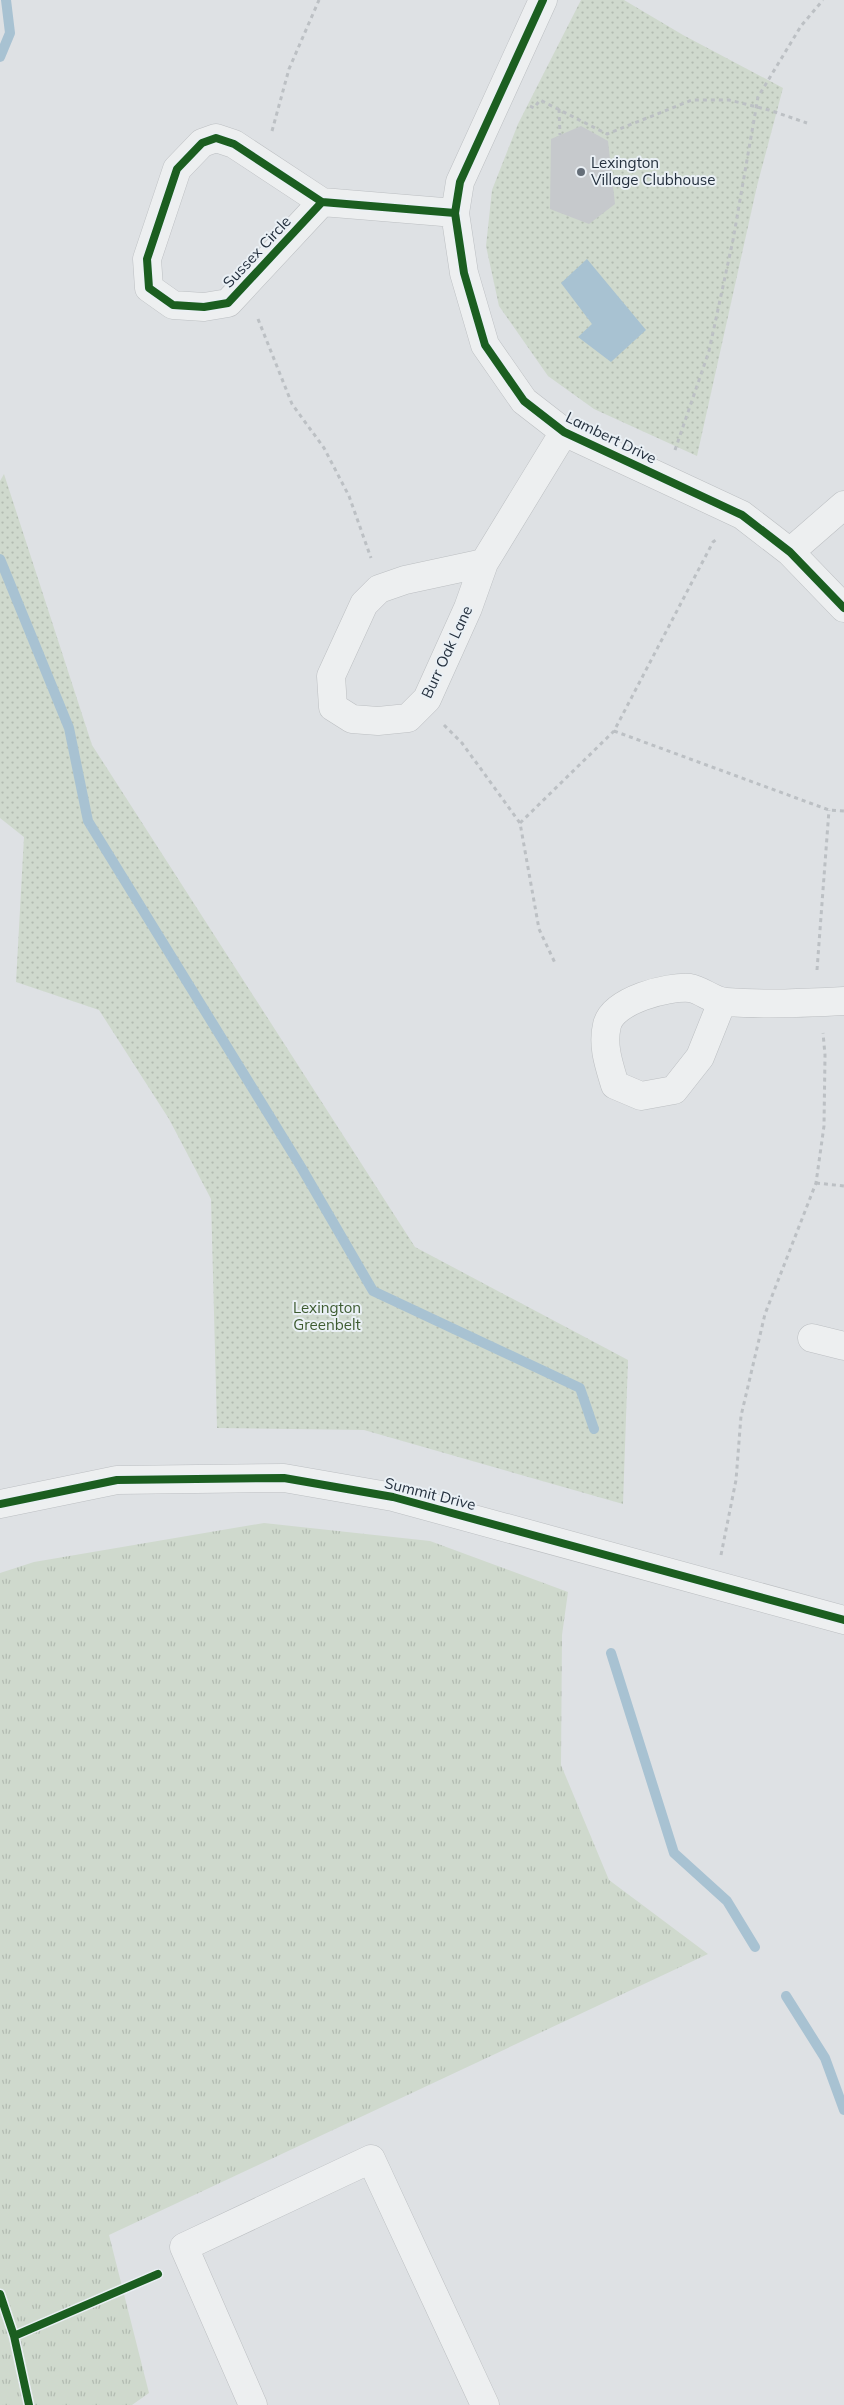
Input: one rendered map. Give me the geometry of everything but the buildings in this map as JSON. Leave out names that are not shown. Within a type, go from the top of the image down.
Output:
[{"type":"street","name":"Lambert Drive","points":[[543,0],[460,182],[455,214],[464,273],[485,345],[524,401],[564,432],[742,515],[790,552],[844,608]]},
{"type":"street","name":"Sussex Circle","points":[[322,202],[228,303],[204,307],[173,305],[149,288],[147,259],[177,168],[202,143],[216,138],[234,144],[322,202],[455,214]]},
{"type":"street","name":"Burr Oak Lane","points":[[484,563],[405,580],[379,589],[364,604],[331,676],[333,707],[352,719],[378,721],[408,718],[423,703],[468,608],[484,563],[564,432]]},
{"type":"street","points":[[790,552],[844,505]]},
{"type":"street","points":[[722,1002],[700,1057],[674,1090],[641,1096],[615,1085],[605,1052],[607,1023],[622,1006],[651,993],[690,988],[722,1002],[832,1002]]},
{"type":"street","points":[[812,1338],[844,1346]]},
{"type":"street","name":"Summit Drive","points":[[1,1500],[117,1480],[284,1478],[392,1497],[844,1620]]},
{"type":"street","points":[[253,2405],[184,2247],[371,2159],[485,2405]]},
{"type":"path","points":[[261,161],[277,117],[289,69],[319,0]]},
{"type":"path","points":[[663,478],[683,431],[709,351],[733,240],[758,98],[802,26],[822,0]]},
{"type":"path","points":[[500,91],[534,108],[540,100],[607,134],[692,100],[729,100],[807,123]]},
{"type":"path","points":[[559,108],[560,135]]},
{"type":"path","points":[[239,292],[254,308],[292,404],[324,448],[349,496],[367,541],[379,589]]},
{"type":"path","points":[[520,823],[614,731],[713,542],[742,515]]},
{"type":"path","points":[[423,703],[462,743],[520,823],[539,929],[555,963]]},
{"type":"path","points":[[614,731],[829,810],[844,812]]},
{"type":"path","points":[[714,1585],[736,1480],[741,1416],[765,1314],[816,1183],[824,1126],[825,1055],[832,1002],[817,977],[829,810]]},
{"type":"path","points":[[816,1183],[844,1186]]},
{"type":"green space","points":[[581,0],[624,0],[683,35],[783,88],[757,186],[697,456],[594,409],[548,376],[499,306],[486,246],[492,190],[518,124]]},
{"type":"green space","name":"Lexington Greenbelt","points":[[4,474],[92,745],[415,1247],[628,1360],[623,1504],[364,1430],[217,1428],[211,1199],[169,1119],[99,1010],[16,982],[24,837],[0,818],[0,481]]},
{"type":"green space","points":[[264,1523],[430,1541],[568,1592],[562,1635],[561,1765],[609,1880],[708,1954],[109,2235],[149,2393],[132,2405],[0,2405],[0,1573],[34,1562]]},
{"type":"water","points":[[587,259],[646,330],[611,362],[578,337],[592,324],[561,283]]},
{"type":"waterway","points":[[0,57],[10,33],[6,0]]},
{"type":"waterway","points":[[0,559],[69,728],[88,821],[301,1167],[373,1291],[580,1388],[594,1429]]},
{"type":"waterway","points":[[611,1653],[674,1853],[727,1901],[755,1947]]},
{"type":"waterway","points":[[786,1996],[825,2058],[844,2110]]},
{"type":"cycle path","points":[[543,0],[460,182],[455,213],[464,273],[485,345],[524,401],[564,432],[742,515],[790,552],[844,608]]},
{"type":"cycle path","points":[[322,202],[228,303],[204,307],[173,305],[149,288],[147,259],[177,169],[202,143],[216,138],[234,144],[322,202],[455,213]]},
{"type":"cycle path","points":[[0,1504],[117,1480],[284,1478],[393,1497],[844,1620]]},
{"type":"cycle path","points":[[14,2336],[158,2274]]},
{"type":"cycle path","points":[[0,2294],[14,2336],[29,2405]]},
{"type":"place","name":"Lexington Village Clubhouse","points":[[581,172]]}]
